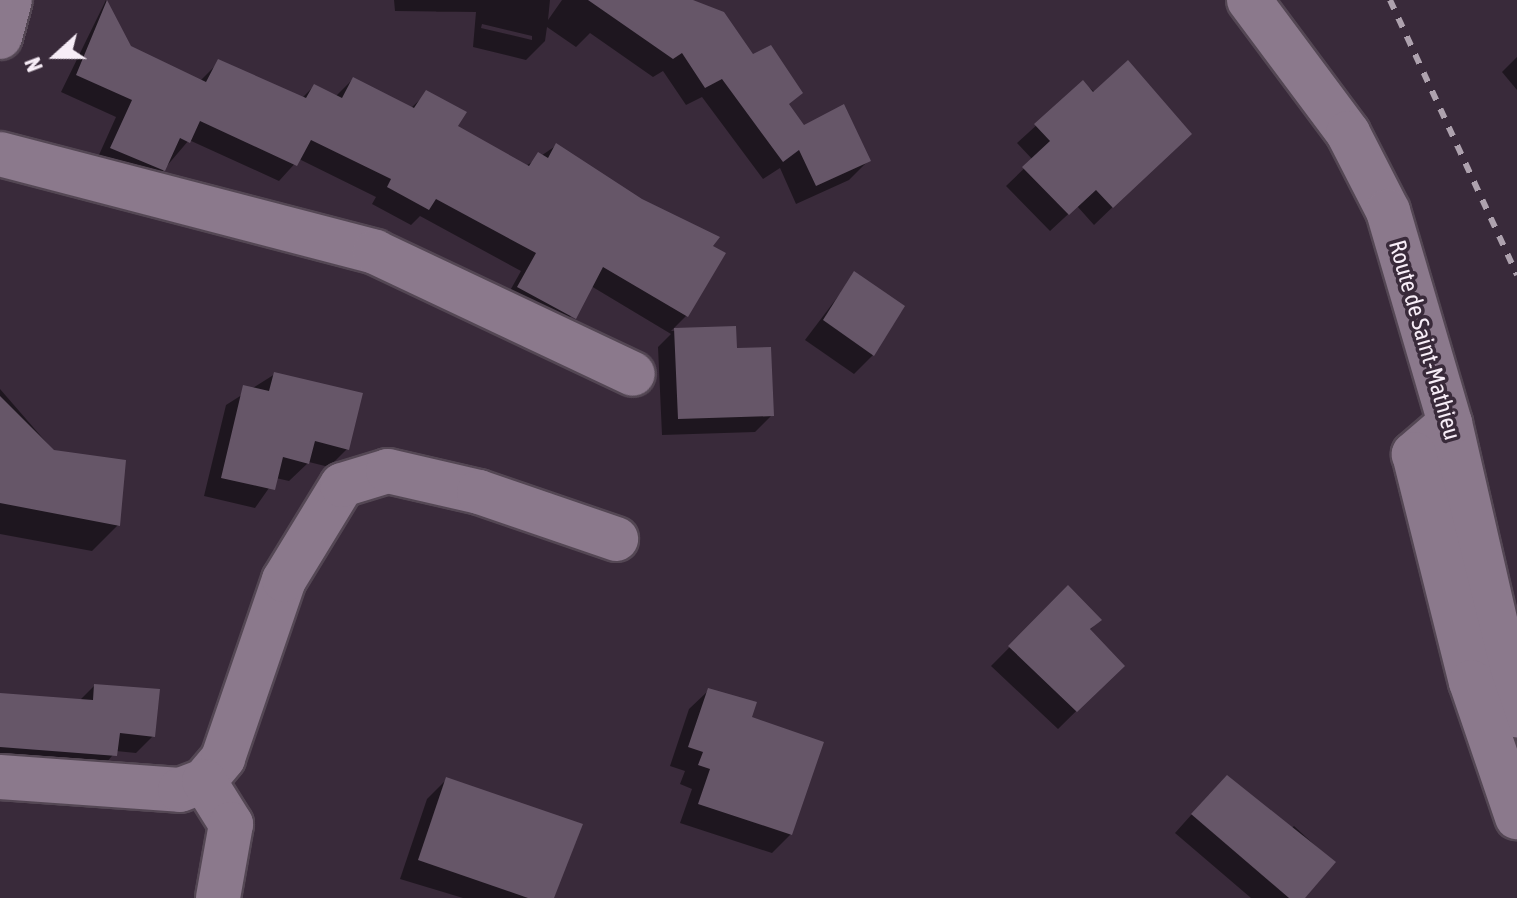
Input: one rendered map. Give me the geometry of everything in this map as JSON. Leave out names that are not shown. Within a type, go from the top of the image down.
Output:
[{"type":"street","points":[[0,37],[10,0]]},
{"type":"street","name":"Route de Saint-Mathieu","points":[[1249,0],[1348,133],[1388,211],[1450,423],[1517,715]]},
{"type":"street","points":[[0,154],[375,252],[633,374]]},
{"type":"street","points":[[1450,423],[1414,454],[1471,682],[1517,817]]},
{"type":"street","points":[[0,777],[180,790],[204,781],[223,758],[284,580],[342,485],[388,471],[479,492],[616,539]]},
{"type":"street","points":[[204,781],[231,824],[218,898]]},
{"type":"building","points":[[107,0],[131,46],[206,82],[218,59],[306,98],[314,84],[342,98],[353,77],[414,108],[426,90],[467,112],[458,126],[529,166],[538,152],[548,158],[556,143],[642,199],[720,237],[713,246],[726,253],[688,317],[603,267],[576,319],[517,287],[536,253],[436,199],[429,210],[387,187],[391,179],[311,140],[297,166],[200,121],[190,143],[180,138],[165,171],[110,148],[132,100],[76,75]]},
{"type":"building","points":[[588,0],[693,0],[724,12],[753,54],[771,45],[803,93],[789,104],[804,125],[844,104],[871,161],[816,186],[799,150],[783,162],[722,79],[705,88],[682,53],[673,59]]},
{"type":"building","points":[[1128,60],[1192,134],[1113,208],[1096,190],[1069,215],[1022,167],[1050,141],[1034,124],[1083,80],[1093,92]]},
{"type":"building","points":[[854,271],[905,306],[874,356],[823,320]]},
{"type":"building","points":[[736,326],[737,348],[771,347],[774,416],[678,419],[674,328]]},
{"type":"building","points":[[274,372],[363,393],[349,450],[315,441],[309,464],[283,457],[275,490],[221,478],[243,385],[269,391]]},
{"type":"building","points":[[0,396],[54,450],[126,460],[120,526],[0,503]]},
{"type":"building","points":[[1068,585],[1102,620],[1090,629],[1125,666],[1077,712],[1008,646]]},
{"type":"building","points":[[94,684],[160,689],[155,737],[120,733],[117,756],[0,747],[0,693],[93,700]]},
{"type":"building","points":[[708,688],[757,702],[752,717],[824,742],[792,835],[698,804],[710,769],[698,765],[703,752],[688,747]]},
{"type":"building","points":[[1227,775],[1336,862],[1305,898],[1289,898],[1191,814]]},
{"type":"building","points":[[446,777],[583,824],[554,898],[528,898],[418,860]]},
{"type":"railway","points":[[1390,0],[1517,275]]}]
